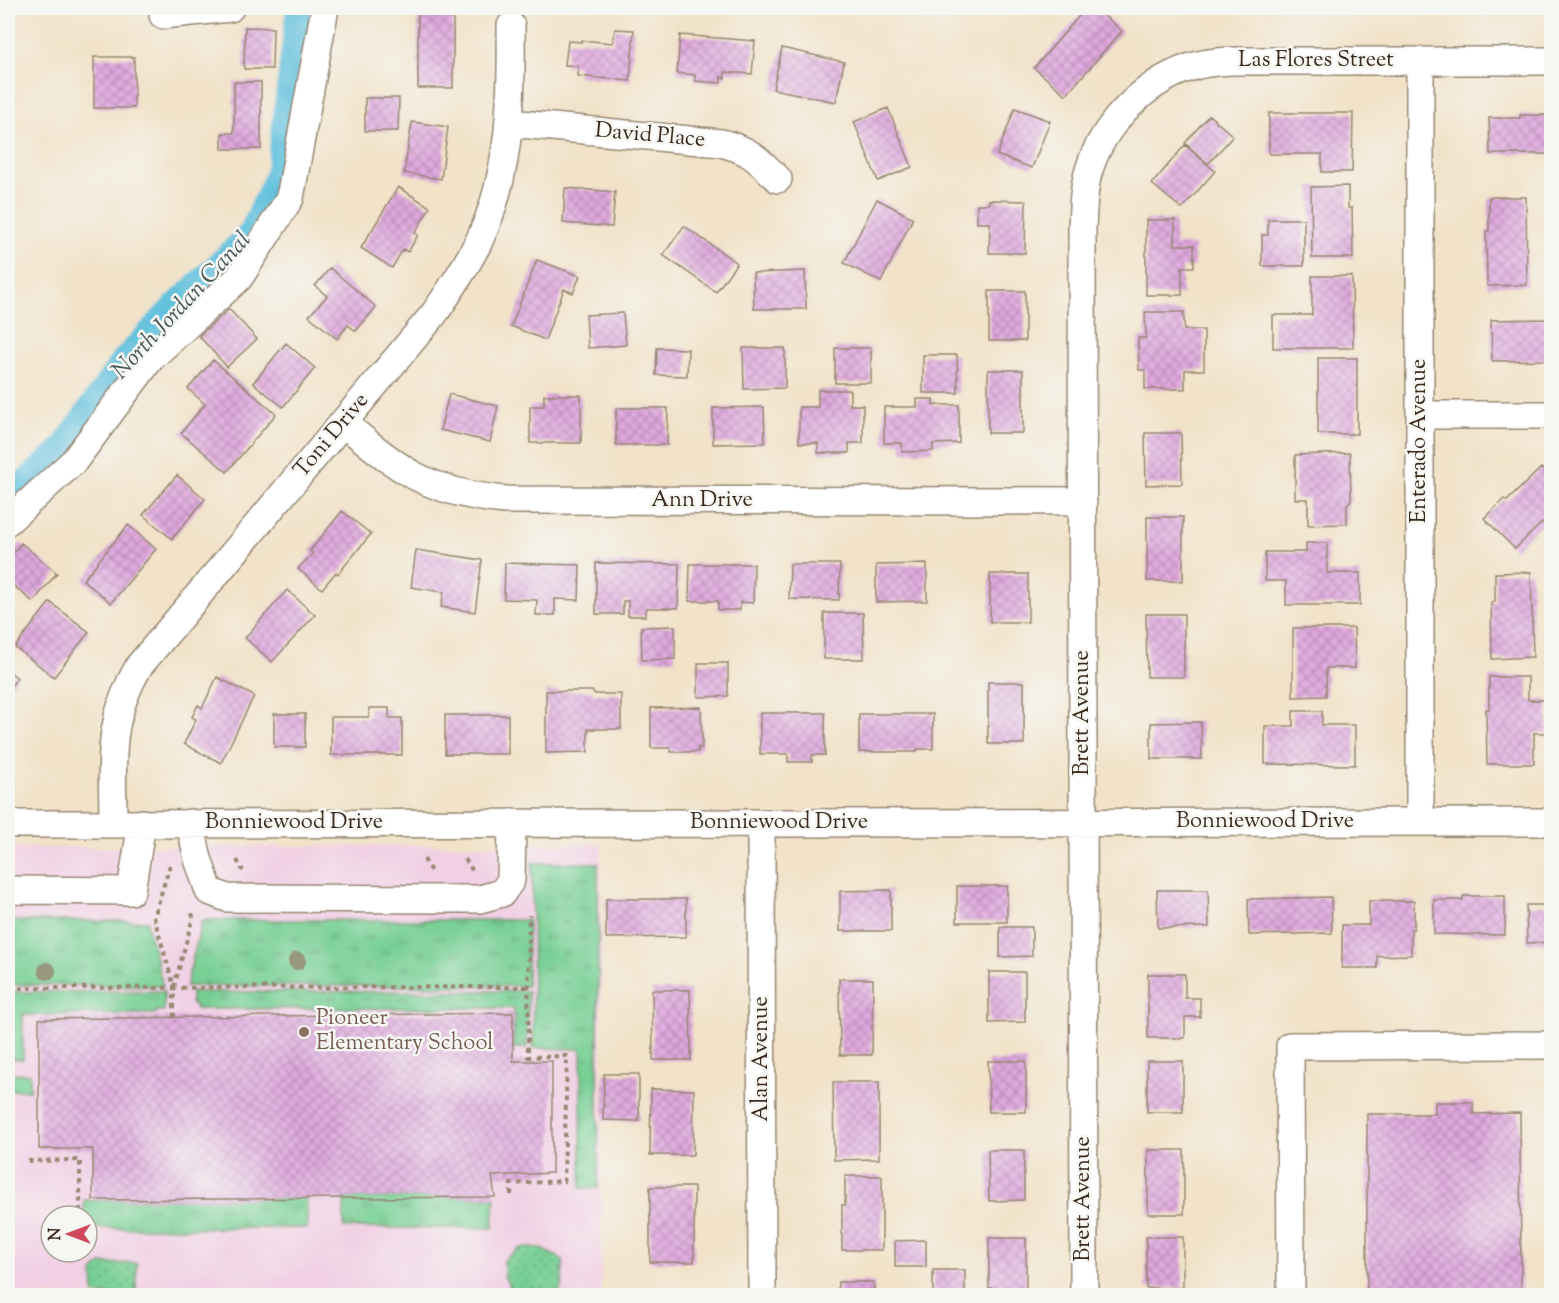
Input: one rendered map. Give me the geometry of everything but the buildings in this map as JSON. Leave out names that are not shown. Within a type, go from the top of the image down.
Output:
[{"type":"street","points":[[163,15],[230,8]]},
{"type":"street","points":[[8,521],[74,461],[151,358],[239,278],[290,198],[325,8]]},
{"type":"street","name":"Toni Drive","points":[[113,824],[114,729],[119,707],[134,675],[153,647],[434,314],[479,241],[499,187],[510,123],[512,26]]},
{"type":"street","name":"Las Flores Street","points":[[1106,135],[1119,116],[1136,99],[1156,84],[1197,65],[1239,61],[1551,61]]},
{"type":"street","name":"Enterado Avenue","points":[[1420,61],[1420,822]]},
{"type":"street","name":"David Place","points":[[510,123],[720,142],[738,146],[754,155],[778,179]]},
{"type":"street","name":"Brett Avenue","points":[[1084,1296],[1083,209],[1089,169],[1106,135]]},
{"type":"street","points":[[1420,415],[1551,415]]},
{"type":"street","name":"Ann Drive","points":[[343,423],[414,476],[472,497],[505,500],[1083,501]]},
{"type":"street","name":"Bonniewood Drive","points":[[8,824],[1551,822]]},
{"type":"street","points":[[8,892],[13,890],[131,891],[142,823]]},
{"type":"street","points":[[190,823],[198,859],[209,891],[227,898],[480,899],[502,893],[511,880],[512,823]]},
{"type":"street","name":"Alan Avenue","points":[[760,823],[762,1296]]},
{"type":"street","points":[[1291,1296],[1290,1046],[1551,1045]]},
{"type":"path","points":[[174,987],[154,916],[172,859],[176,869]]},
{"type":"path","points":[[174,1017],[174,987],[193,916],[190,907]]},
{"type":"path","points":[[512,1195],[512,1184],[564,1182],[567,1056],[528,1057],[529,915]]},
{"type":"path","points":[[10,988],[529,987]]},
{"type":"path","points":[[28,1161],[80,1160],[80,1204]]},
{"type":"shaded area","name":"Pioneer Elementary School","points":[[601,844],[601,1295],[8,1296],[8,848]]},
{"type":"green space","points":[[532,863],[598,863],[598,1188],[581,1188],[581,1049],[533,1048]]},
{"type":"green space","points":[[202,920],[528,920],[527,986],[186,986]]},
{"type":"green space","points":[[9,921],[148,921],[163,986],[10,985]]},
{"type":"green space","points":[[164,991],[164,1011],[156,1011],[156,1014],[23,1015],[23,1059],[10,1059],[10,992]]},
{"type":"green space","points":[[528,991],[527,1048],[514,1048],[514,1008],[196,1009],[196,1006],[191,1003],[191,992]]},
{"type":"green space","points":[[8,1073],[30,1074],[30,1090],[8,1090]]},
{"type":"green space","points":[[495,1197],[493,1228],[344,1228],[344,1198]]},
{"type":"green space","points":[[306,1198],[307,1228],[99,1228],[99,1204],[84,1204],[84,1200]]},
{"type":"green space","points":[[520,1248],[540,1248],[563,1260],[562,1288],[555,1295],[514,1294],[504,1276],[504,1260]]},
{"type":"green space","points":[[137,1263],[136,1295],[94,1295],[93,1272],[101,1264]]},
{"type":"waterway","name":"North Jordan Canal","points":[[8,500],[64,449],[124,362],[169,314],[253,233],[280,172],[300,8]]},
{"type":"place","name":"Pioneer Elementary School","points":[[304,1032]]}]
